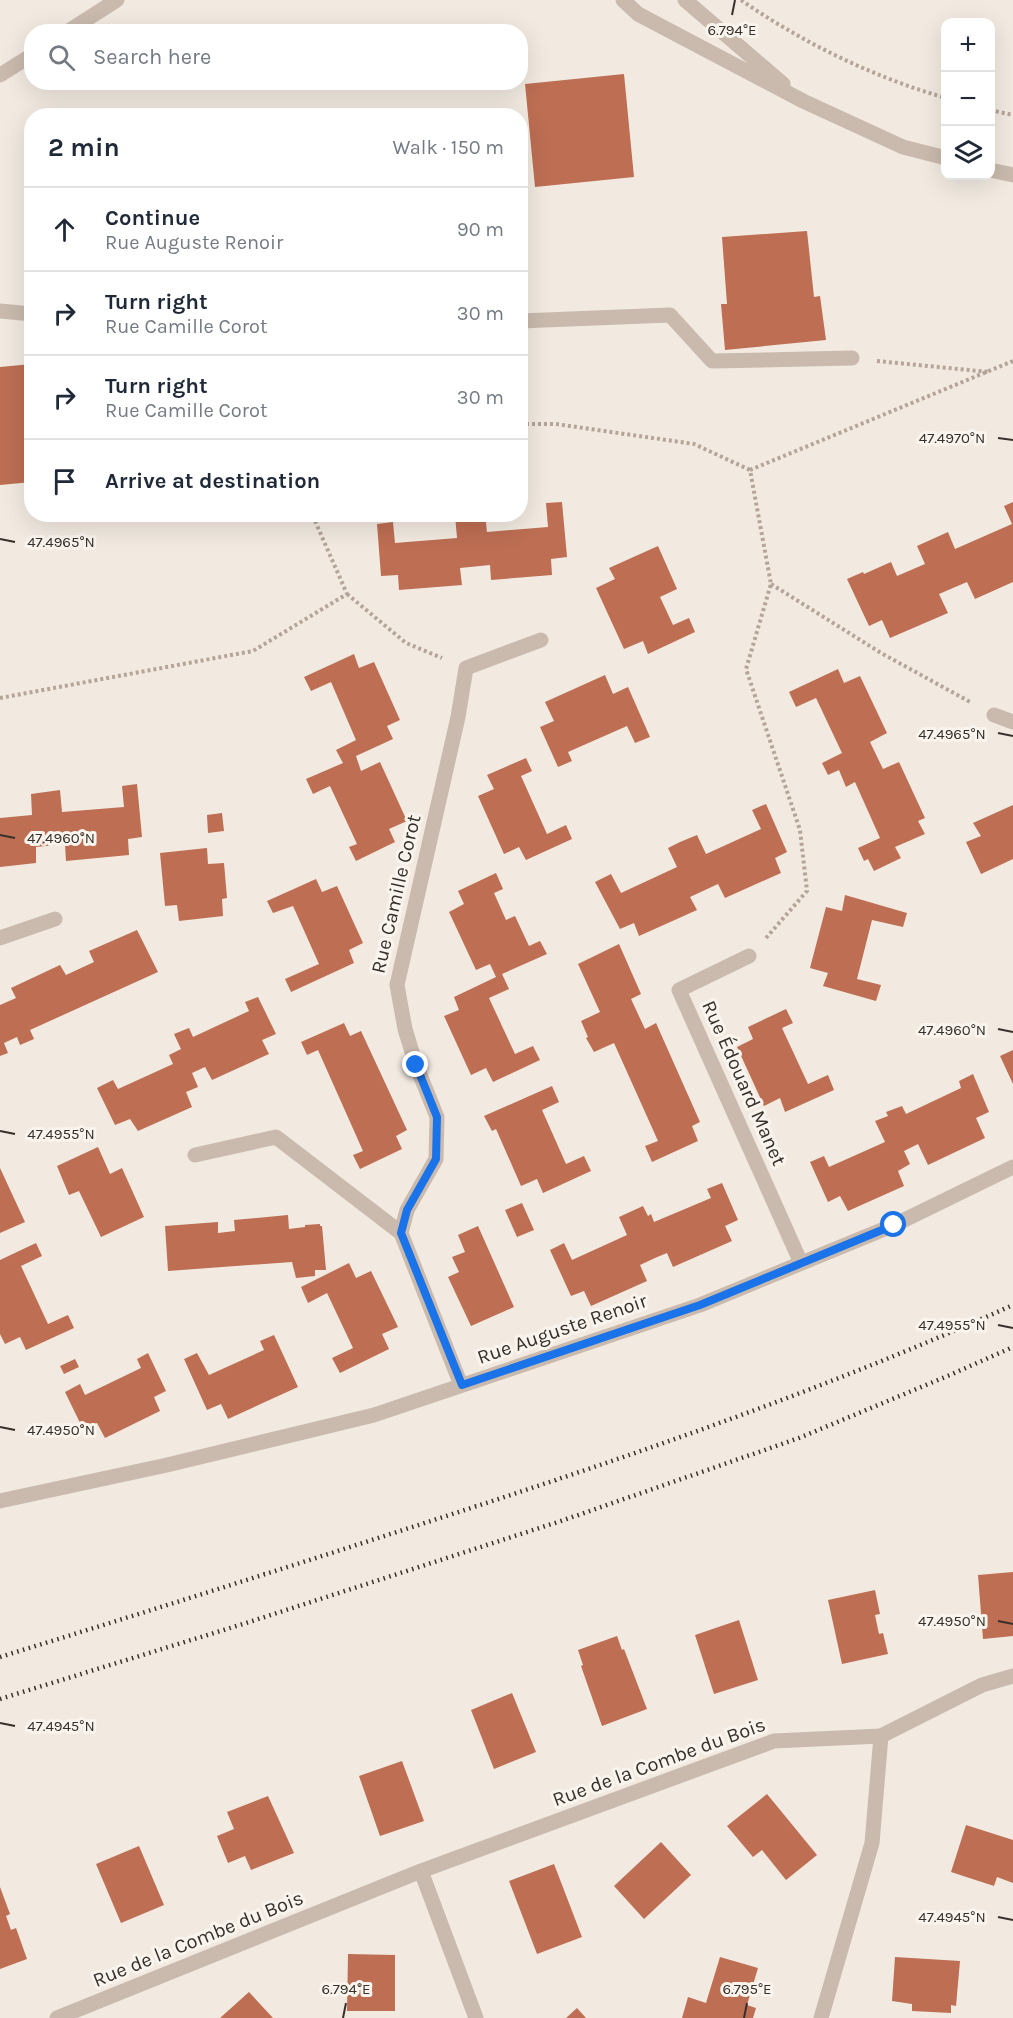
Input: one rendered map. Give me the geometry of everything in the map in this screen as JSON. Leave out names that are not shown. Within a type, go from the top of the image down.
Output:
[{"type":"street","points":[[80,24],[117,0]]},
{"type":"street","points":[[623,0],[638,14],[803,101],[903,147],[941,157]]},
{"type":"street","points":[[685,0],[803,101]]},
{"type":"street","points":[[0,75],[24,60]]},
{"type":"street","points":[[995,171],[1013,175]]},
{"type":"street","points":[[0,311],[24,313]]},
{"type":"street","points":[[528,321],[669,315],[712,361],[852,358]]},
{"type":"street","points":[[466,668],[541,640]]},
{"type":"street","name":"Rue Camille Corot","points":[[401,1233],[407,1210],[436,1159],[437,1117],[416,1065],[405,1029],[396,985],[458,717],[466,668]]},
{"type":"street","points":[[994,715],[1013,722]]},
{"type":"street","points":[[0,938],[55,919]]},
{"type":"street","name":"Rue Édouard Manet","points":[[749,956],[679,990],[801,1263]]},
{"type":"street","points":[[195,1155],[276,1137],[401,1233],[462,1385]]},
{"type":"street","name":"Rue Auguste Renoir","points":[[0,1501],[167,1465],[374,1415],[700,1305],[894,1225],[1013,1167]]},
{"type":"street","points":[[821,2018],[872,1843],[881,1736],[982,1685],[1013,1676]]},
{"type":"street","name":"Rue de la Combe du Bois","points":[[57,2018],[421,1871],[774,1741],[881,1736]]},
{"type":"street","points":[[421,1871],[476,2018]]},
{"type":"path","points":[[741,0],[767,18],[844,60],[912,88],[941,97]]},
{"type":"path","points":[[995,111],[1013,115]]},
{"type":"path","points":[[852,358],[990,372]]},
{"type":"path","points":[[528,424],[556,424],[694,444],[750,470],[1013,361]]},
{"type":"path","points":[[749,956],[807,891],[800,830],[746,669],[771,584],[750,470]]},
{"type":"path","points":[[316,522],[347,594],[406,642],[466,668]]},
{"type":"path","points":[[771,584],[881,653],[994,715]]},
{"type":"path","points":[[0,698],[253,651],[347,594]]},
{"type":"building","points":[[624,74],[634,177],[535,187],[526,90],[528,90],[528,84]]},
{"type":"building","points":[[807,231],[814,297],[820,296],[826,340],[725,350],[721,304],[727,304],[722,237]]},
{"type":"building","points":[[24,365],[24,483],[0,485],[0,367]]},
{"type":"building","points":[[562,502],[567,557],[551,559],[552,575],[491,580],[490,565],[460,568],[462,585],[399,590],[398,575],[381,576],[377,524],[393,522],[395,543],[457,538],[456,522],[486,522],[487,532],[548,527],[546,503]]},
{"type":"building","points":[[1013,502],[1013,582],[975,599],[967,582],[939,594],[948,613],[890,638],[882,620],[869,626],[847,579],[891,562],[897,576],[925,564],[917,546],[948,532],[955,549],[1012,524],[1004,506]]},
{"type":"building","points":[[658,546],[677,589],[660,597],[673,625],[689,618],[695,632],[648,654],[643,641],[624,649],[596,588],[615,579],[609,568]]},
{"type":"building","points":[[354,654],[359,668],[374,662],[400,720],[387,726],[393,739],[356,756],[361,771],[380,762],[407,821],[389,829],[395,842],[356,861],[349,847],[357,844],[330,786],[313,794],[306,779],[343,763],[336,750],[356,740],[331,682],[311,691],[304,677]]},
{"type":"building","points":[[838,669],[844,683],[860,676],[887,733],[870,742],[883,769],[899,762],[925,818],[918,821],[925,834],[895,847],[901,858],[874,871],[868,859],[864,861],[858,848],[880,838],[855,782],[846,787],[839,770],[828,775],[822,763],[842,753],[816,698],[796,707],[789,692]]},
{"type":"building","points":[[605,675],[613,694],[628,687],[650,737],[635,743],[627,726],[568,752],[572,761],[558,767],[540,727],[554,721],[545,702]]},
{"type":"building","points":[[526,758],[532,771],[521,776],[547,834],[566,825],[572,839],[526,860],[519,847],[504,854],[478,796],[494,789],[487,775]]},
{"type":"building","points":[[137,784],[142,837],[128,839],[129,855],[66,861],[65,844],[36,847],[36,863],[0,867],[0,818],[32,815],[31,794],[60,790],[62,812],[124,807],[122,786]]},
{"type":"building","points":[[766,804],[787,852],[775,858],[781,873],[725,898],[718,884],[690,897],[697,910],[639,936],[634,923],[620,929],[595,882],[611,874],[621,893],[677,867],[668,848],[680,842],[697,835],[706,854],[761,829],[752,810]]},
{"type":"building","points":[[1013,805],[1013,859],[981,874],[966,842],[981,836],[973,823]]},
{"type":"building","points":[[222,813],[224,831],[208,833],[207,815]]},
{"type":"building","points":[[207,848],[208,864],[224,863],[227,898],[222,899],[223,916],[179,921],[177,905],[165,906],[160,853]]},
{"type":"building","points":[[496,873],[503,889],[494,893],[506,920],[515,916],[529,946],[540,941],[547,954],[502,974],[509,989],[489,998],[515,1054],[533,1046],[540,1060],[493,1082],[486,1068],[471,1075],[444,1016],[459,1010],[454,997],[496,977],[490,964],[476,970],[449,912],[464,904],[458,891]]},
{"type":"building","points":[[316,879],[322,892],[337,886],[363,943],[349,950],[354,963],[291,992],[285,979],[319,964],[293,906],[273,913],[267,901]]},
{"type":"building","points":[[845,895],[907,913],[903,927],[872,920],[857,979],[881,985],[876,1001],[823,986],[828,973],[810,968],[826,907],[842,911]]},
{"type":"building","points":[[137,930],[158,972],[30,1030],[34,1039],[20,1045],[17,1037],[4,1043],[8,1053],[0,1056],[0,1005],[16,998],[11,988],[60,965],[66,975],[94,962],[89,951]]},
{"type":"building","points":[[619,944],[641,994],[631,999],[645,1029],[656,1023],[700,1122],[692,1126],[698,1141],[652,1162],[645,1146],[658,1141],[614,1043],[594,1052],[586,1038],[588,1037],[581,1021],[600,1012],[578,964]]},
{"type":"building","points":[[258,997],[276,1034],[262,1040],[269,1054],[212,1080],[205,1067],[192,1073],[198,1087],[186,1092],[192,1107],[138,1131],[130,1119],[115,1125],[97,1088],[113,1080],[118,1089],[173,1064],[169,1055],[181,1049],[174,1034],[189,1028],[193,1037],[249,1011],[245,1002]]},
{"type":"building","points":[[786,1009],[793,1023],[782,1028],[808,1084],[828,1075],[834,1090],[785,1112],[780,1098],[764,1106],[737,1047],[753,1039],[748,1027]]},
{"type":"building","points":[[344,1023],[350,1036],[361,1031],[407,1130],[396,1136],[402,1149],[360,1169],[353,1155],[363,1151],[318,1050],[307,1055],[301,1042]]},
{"type":"building","points":[[1013,1050],[1013,1084],[1000,1056]]},
{"type":"building","points":[[973,1074],[989,1112],[976,1118],[985,1138],[928,1165],[918,1144],[904,1151],[910,1164],[898,1171],[904,1186],[848,1211],[840,1196],[828,1202],[810,1162],[824,1156],[829,1167],[885,1142],[875,1121],[888,1116],[886,1112],[902,1106],[906,1114],[961,1088],[959,1081]]},
{"type":"building","points":[[552,1086],[559,1102],[542,1110],[566,1164],[584,1156],[591,1171],[543,1193],[537,1179],[521,1186],[496,1129],[492,1131],[484,1116]]},
{"type":"building","points":[[98,1147],[110,1174],[122,1168],[144,1217],[101,1237],[79,1191],[69,1195],[57,1166]]},
{"type":"building","points":[[0,1168],[25,1222],[0,1233]]},
{"type":"building","points":[[722,1183],[738,1220],[725,1226],[732,1241],[673,1267],[667,1253],[655,1258],[640,1265],[647,1281],[591,1306],[584,1291],[571,1296],[550,1250],[564,1243],[572,1260],[627,1235],[619,1217],[643,1206],[648,1216],[651,1214],[654,1222],[711,1198],[707,1189]]},
{"type":"building","points":[[522,1203],[534,1230],[517,1237],[505,1210]]},
{"type":"building","points":[[288,1215],[289,1229],[305,1227],[305,1225],[320,1224],[322,1226],[326,1270],[315,1270],[315,1276],[296,1278],[292,1262],[168,1271],[165,1226],[218,1222],[218,1233],[235,1231],[234,1220]]},
{"type":"building","points":[[478,1226],[514,1307],[471,1326],[448,1277],[459,1272],[452,1257],[465,1252],[458,1235]]},
{"type":"building","points":[[36,1243],[42,1256],[21,1266],[48,1324],[68,1315],[74,1328],[26,1350],[20,1337],[5,1344],[0,1334],[0,1260]]},
{"type":"building","points":[[349,1263],[356,1278],[371,1271],[398,1327],[382,1334],[389,1349],[340,1373],[332,1358],[353,1348],[327,1293],[308,1303],[301,1287]]},
{"type":"building","points":[[274,1335],[298,1387],[228,1419],[221,1404],[207,1410],[184,1359],[197,1353],[209,1375],[264,1350],[260,1341]]},
{"type":"building","points":[[148,1353],[166,1391],[154,1397],[160,1411],[105,1438],[97,1423],[83,1429],[65,1392],[80,1384],[85,1395],[141,1368],[137,1359]]},
{"type":"building","points":[[75,1359],[79,1367],[64,1374],[60,1366]]},
{"type":"building","points":[[1013,1572],[1013,1636],[983,1639],[978,1575]]},
{"type":"building","points":[[875,1590],[880,1614],[875,1615],[879,1634],[883,1633],[888,1654],[842,1664],[828,1600]]},
{"type":"building","points":[[739,1620],[758,1680],[714,1694],[695,1635]]},
{"type":"building","points":[[617,1636],[647,1709],[602,1726],[581,1666],[583,1665],[578,1650]]},
{"type":"building","points":[[512,1693],[536,1752],[494,1769],[471,1710]]},
{"type":"building","points":[[402,1761],[424,1821],[380,1836],[359,1776]]},
{"type":"building","points":[[767,1794],[817,1855],[786,1880],[762,1850],[753,1857],[727,1826]]},
{"type":"building","points":[[268,1796],[294,1853],[251,1870],[245,1856],[228,1863],[217,1836],[234,1829],[227,1812]]},
{"type":"building","points":[[966,1825],[1013,1840],[1013,1883],[997,1877],[994,1886],[951,1872]]},
{"type":"building","points":[[661,1842],[691,1875],[644,1919],[614,1886]]},
{"type":"building","points":[[139,1846],[164,1905],[121,1923],[96,1864]]},
{"type":"building","points":[[554,1864],[582,1937],[537,1954],[509,1881]]},
{"type":"building","points":[[0,1887],[10,1914],[6,1916],[11,1930],[16,1928],[27,1959],[0,1969]]},
{"type":"building","points":[[348,1954],[395,1955],[395,2011],[347,2011]]},
{"type":"building","points":[[720,1957],[758,1968],[747,2005],[756,2008],[753,2018],[682,2018],[688,1997],[706,2003]]},
{"type":"building","points":[[895,1957],[960,1961],[956,2006],[951,2005],[951,2013],[912,2011],[912,2004],[892,2001]]},
{"type":"building","points":[[249,1992],[273,2018],[220,2018]]},
{"type":"building","points":[[577,2008],[586,2018],[566,2018]]},
{"type":"railway","points":[[0,1657],[383,1537],[656,1446],[872,1365],[1013,1305]]},
{"type":"railway","points":[[0,1699],[243,1624],[561,1521],[799,1438],[1013,1347]]},
{"type":"route","points":[[416,1065],[437,1117],[436,1159],[407,1210],[401,1233],[462,1385],[700,1305],[894,1225]]}]
